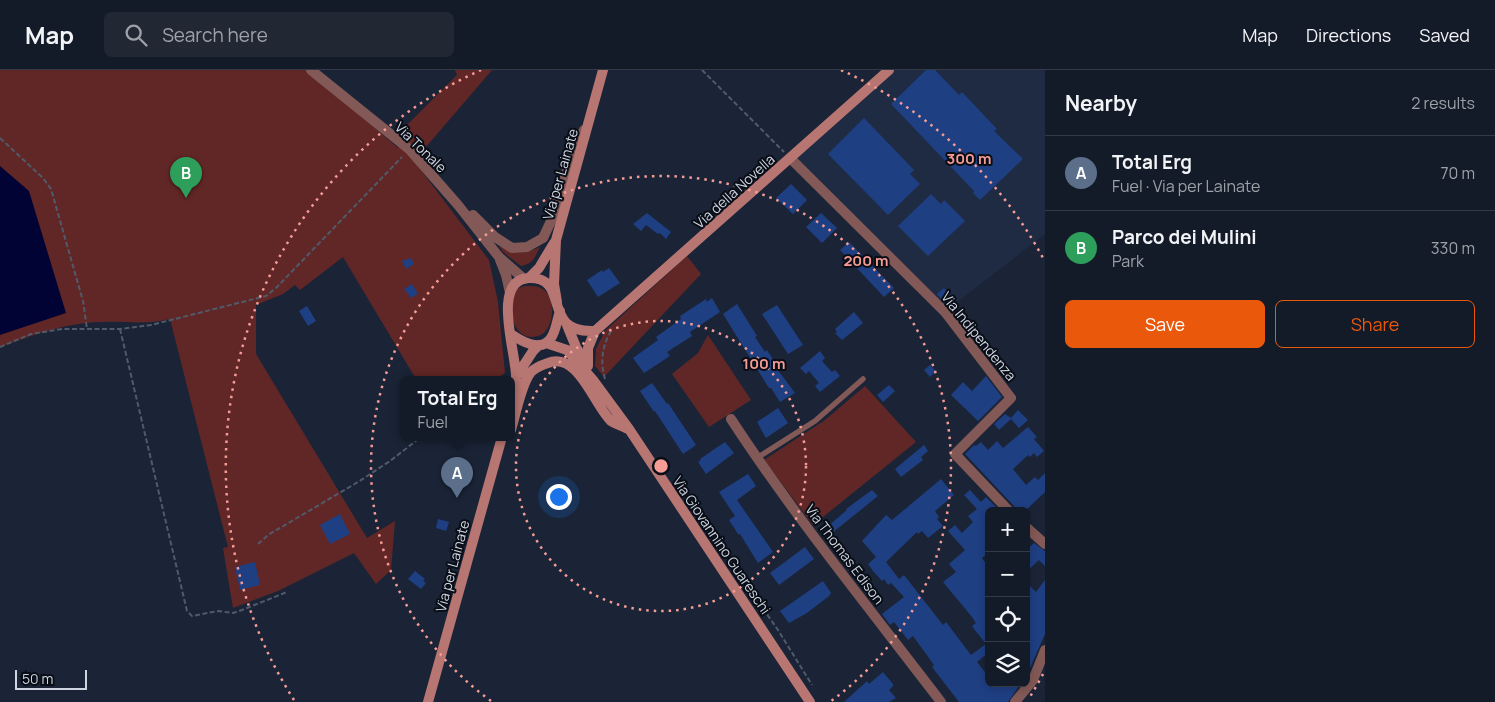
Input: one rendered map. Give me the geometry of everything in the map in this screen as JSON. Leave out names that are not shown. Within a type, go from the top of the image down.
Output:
[{"type":"street","name":"Via Tonale","points":[[311,70],[409,149],[458,205],[499,257]]},
{"type":"street","name":"Via per Lainate","points":[[558,306],[554,284],[556,240],[604,70]]},
{"type":"street","name":"Via della Novella","points":[[571,348],[594,335],[890,70]]},
{"type":"street","name":"Via per Lainate","points":[[458,205],[470,212],[495,237],[512,248],[527,247],[543,238],[552,219],[572,154],[591,116]]},
{"type":"street","name":"Via Indipendenza","points":[[791,159],[945,312],[1011,398],[954,454],[1005,507]]},
{"type":"street","name":"Via per Lainate","points":[[526,278],[539,268],[556,240]]},
{"type":"street","points":[[499,257],[526,278],[516,283],[510,293],[507,306],[516,377],[515,382]]},
{"type":"street","points":[[499,257],[510,293]]},
{"type":"street","name":"Via per Lainate","points":[[526,278],[544,281],[549,286],[567,325],[571,348]]},
{"type":"street","points":[[516,377],[533,351],[550,340],[558,306]]},
{"type":"street","points":[[567,325],[578,331],[594,335],[588,348],[588,366],[593,380]]},
{"type":"street","points":[[511,334],[524,343],[571,348],[588,366]]},
{"type":"street","points":[[571,348],[593,380]]},
{"type":"street","points":[[515,417],[525,383],[531,373],[540,366],[552,361],[561,362],[573,368],[611,421],[629,429]]},
{"type":"street","name":"Via Giovannino Guareschi","points":[[593,380],[629,429],[810,702]]},
{"type":"street","name":"Via Thomas Edison","points":[[732,419],[757,458],[941,702]]},
{"type":"street","name":"Via per Lainate","points":[[428,702],[501,441]]},
{"type":"street","points":[[486,492],[495,480],[508,441]]},
{"type":"street","points":[[1030,531],[1045,544]]},
{"type":"street","points":[[1015,702],[1042,667],[1045,650]]},
{"type":"lane","points":[[757,458],[815,420],[863,379]]},
{"type":"path","points":[[702,70],[791,159]]},
{"type":"path","points":[[0,138],[43,178],[51,190],[83,301],[88,329]]},
{"type":"path","points":[[0,347],[31,334],[62,329],[120,329],[151,325],[266,296],[276,288],[409,149]]},
{"type":"path","points":[[120,329],[187,611],[192,616],[218,611],[233,612],[287,592]]},
{"type":"path","points":[[606,383],[601,368],[607,337],[612,330]]},
{"type":"path","points":[[258,544],[268,535],[358,482],[415,441]]},
{"type":"path","points":[[717,542],[778,630],[812,686]]},
{"type":"shaded area","points":[[0,70],[308,70],[398,148],[404,128],[457,75],[455,70],[492,70],[414,161],[489,260],[498,302],[505,373],[500,376],[414,376],[343,257],[300,290],[295,285],[283,294],[256,305],[256,354],[367,538],[395,521],[391,570],[376,584],[354,553],[278,591],[233,608],[223,548],[228,547],[170,319],[152,322],[101,322],[74,325],[49,330],[0,347]]},
{"type":"shaded area","points":[[894,70],[1045,70],[1045,234],[947,310],[795,159]]},
{"type":"shaded area","points":[[0,166],[29,191],[66,313],[0,335]]},
{"type":"shaded area","points":[[499,246],[509,250],[520,251],[540,247],[531,262],[521,266],[503,252]]},
{"type":"shaded area","points":[[687,256],[701,274],[604,377],[595,366],[596,349],[605,331]]},
{"type":"shaded area","points":[[525,286],[542,288],[551,300],[551,322],[544,333],[538,336],[529,337],[522,334],[513,320],[511,312],[514,295],[519,288]]},
{"type":"shaded area","points":[[708,335],[751,400],[709,427],[672,374],[698,353]]},
{"type":"shaded area","points":[[865,386],[916,442],[813,525],[764,460],[825,420]]},
{"type":"building","points":[[926,70],[935,70],[959,95],[962,92],[997,129],[994,131],[1023,159],[980,200],[973,193],[974,191],[891,104]]},
{"type":"building","points":[[864,118],[914,170],[910,174],[920,184],[888,215],[828,154]]},
{"type":"building","points":[[791,184],[807,200],[793,214],[776,198]]},
{"type":"building","points":[[931,194],[941,204],[944,200],[965,221],[928,256],[898,226]]},
{"type":"building","points":[[647,213],[671,232],[666,239],[646,225],[641,231],[633,224]]},
{"type":"building","points":[[821,213],[837,228],[822,243],[806,227]]},
{"type":"building","points":[[849,242],[894,288],[884,297],[840,250]]},
{"type":"building","points":[[411,258],[414,264],[406,269],[402,261]]},
{"type":"building","points":[[609,268],[620,283],[598,297],[587,280],[602,270],[603,272]]},
{"type":"building","points":[[412,284],[418,294],[411,298],[404,289]]},
{"type":"building","points":[[944,288],[952,297],[945,303],[937,294]]},
{"type":"building","points":[[712,298],[720,312],[690,332],[692,336],[667,352],[670,356],[644,373],[633,358],[658,340],[656,337],[681,319],[680,316],[706,299],[707,302]]},
{"type":"building","points":[[737,304],[757,336],[755,337],[765,352],[767,350],[776,364],[774,365],[795,393],[780,402],[767,385],[723,314]]},
{"type":"building","points":[[777,305],[803,345],[788,354],[762,314]]},
{"type":"building","points":[[307,306],[316,321],[308,326],[299,311]]},
{"type":"building","points":[[854,312],[863,323],[842,340],[835,333],[837,332],[835,329]]},
{"type":"building","points":[[820,351],[825,358],[822,361],[832,372],[835,370],[840,376],[820,392],[815,386],[819,383],[809,371],[806,374],[800,368]]},
{"type":"building","points":[[930,365],[936,371],[930,377],[924,370]]},
{"type":"building","points":[[986,376],[1002,397],[978,421],[951,395],[963,382],[972,391]]},
{"type":"building","points":[[652,383],[696,445],[683,454],[640,391]]},
{"type":"building","points":[[889,385],[895,391],[883,402],[877,395]]},
{"type":"building","points":[[778,408],[788,423],[766,438],[757,422]]},
{"type":"building","points":[[1018,410],[1028,420],[1019,428],[1011,419],[999,430],[994,424],[1005,414],[1011,418]]},
{"type":"building","points":[[1028,427],[1037,437],[1034,439],[1044,451],[1037,457],[1034,453],[1030,457],[1028,455],[1013,469],[1026,485],[1035,477],[1038,480],[1045,473],[1045,492],[1029,507],[1014,507],[965,454],[974,445],[976,446],[981,442],[988,450],[997,441],[1003,448]]},
{"type":"building","points":[[725,442],[734,453],[706,474],[698,462]]},
{"type":"building","points":[[924,445],[928,451],[921,457],[923,460],[901,477],[895,469]]},
{"type":"building","points":[[748,474],[756,486],[737,500],[773,552],[758,563],[729,520],[735,516],[719,492]]},
{"type":"building","points":[[941,479],[954,495],[935,511],[939,517],[937,519],[943,526],[928,538],[922,531],[918,534],[917,532],[886,562],[899,579],[904,575],[943,625],[946,622],[971,655],[985,645],[985,655],[977,662],[985,672],[985,687],[1018,687],[1008,702],[959,702],[932,667],[934,665],[913,636],[908,640],[894,622],[890,625],[882,614],[904,597],[891,583],[888,585],[884,579],[882,581],[873,571],[868,564],[876,557],[862,541],[886,515],[892,520]]},
{"type":"building","points":[[872,490],[878,496],[832,533],[827,527],[846,509]]},
{"type":"building","points":[[970,490],[981,502],[986,497],[996,507],[985,507],[985,555],[982,558],[985,562],[985,643],[972,626],[976,623],[972,617],[943,582],[956,572],[949,564],[965,550],[948,531],[955,525],[962,533],[973,522],[968,516],[977,509],[964,495]]},
{"type":"building","points":[[340,514],[350,534],[330,544],[320,525]]},
{"type":"building","points":[[438,519],[449,522],[446,531],[436,528]]},
{"type":"building","points":[[1034,543],[1045,551],[1045,566],[1039,560],[1030,568],[1030,546]]},
{"type":"building","points":[[805,547],[814,559],[779,585],[770,573]]},
{"type":"building","points":[[255,562],[260,585],[240,590],[235,567]]},
{"type":"building","points":[[415,571],[425,579],[423,581],[426,583],[421,589],[408,579]]},
{"type":"building","points":[[1045,580],[1045,634],[1030,668],[1030,586],[1036,592]]},
{"type":"building","points":[[823,581],[831,593],[829,596],[807,613],[789,623],[780,611]]},
{"type":"building","points":[[883,672],[893,684],[889,690],[896,698],[889,702],[844,702],[867,681],[869,684]]},
{"type":"place","name":"Parco dei Mulini","points":[[186,198]]},
{"type":"place","name":"Total Erg","points":[[457,498]]}]
